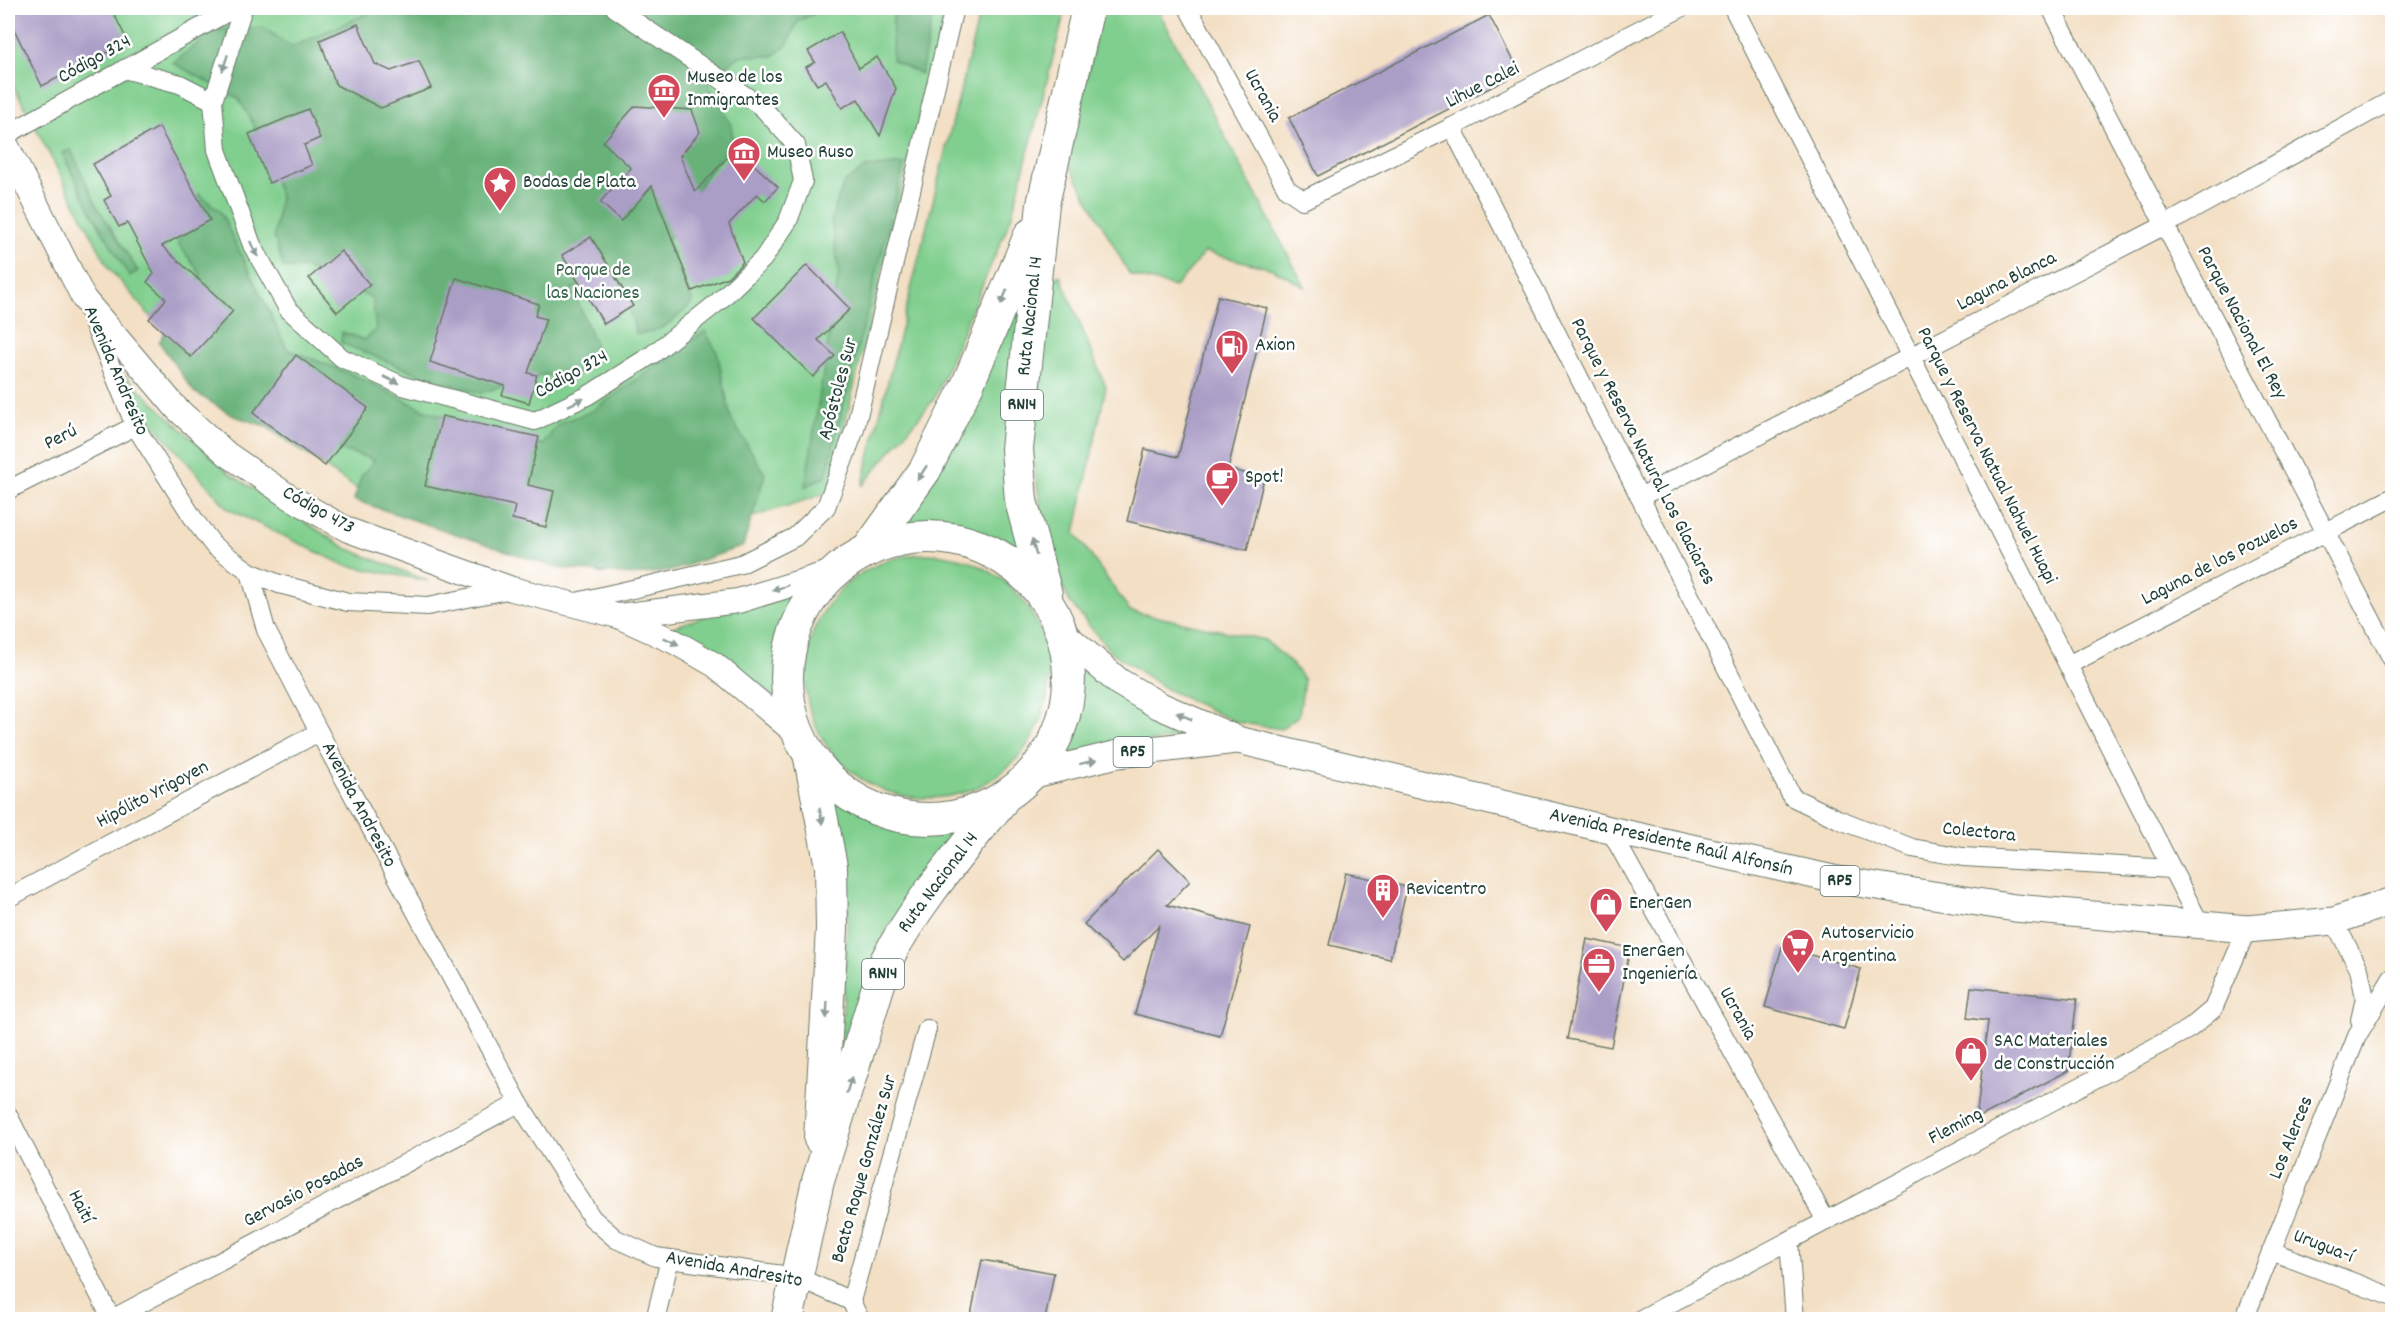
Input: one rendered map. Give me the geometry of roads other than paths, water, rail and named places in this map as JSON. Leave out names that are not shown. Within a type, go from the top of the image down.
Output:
[{"type":"highway","name":"Ruta Nacional 14","points":[[1049,604],[1021,501],[1017,449],[1043,204],[1088,8]]},
{"type":"highway","name":"Ruta Nacional 14","points":[[867,551],[925,470],[968,384],[1043,204]]},
{"type":"highway","name":"RN14","points":[[906,538],[948,538],[987,549],[1022,572],[1049,604],[1062,633],[1069,670],[1066,708],[1053,744],[1031,775],[1006,796],[966,815],[922,820],[879,812],[840,790],[804,746],[787,691],[790,646],[807,605],[836,571],[867,551],[906,538]]},
{"type":"highway","name":"Ruta Nacional 14","points":[[804,746],[831,866],[831,928],[818,1181]]},
{"type":"highway","name":"Ruta Nacional 14","points":[[787,1320],[818,1181],[886,961],[900,934],[930,890],[1006,796]]},
{"type":"main road","name":"Avenida Andresito","points":[[8,148],[84,299]]},
{"type":"main road","name":"Código 473","points":[[84,299],[177,409],[227,454],[288,496],[348,530],[512,589],[618,616]]},
{"type":"main road","points":[[618,616],[738,601],[836,571]]},
{"type":"main road","points":[[618,616],[675,642],[715,664],[804,746]]},
{"type":"main road","name":"Avenida Presidente Raúl Alfonsín","points":[[1062,633],[1119,682],[1158,705],[1238,740],[1610,830],[1833,879],[2015,908],[2247,929],[2334,921],[2392,901]]},
{"type":"main road","name":"Avenida Presidente Raúl Alfonsín","points":[[1031,775],[1118,754],[1238,740]]},
{"type":"street","name":"Código 324","points":[[8,134],[235,8]]},
{"type":"street","name":"Código 324","points":[[243,8],[213,101],[217,150],[252,245],[288,309],[342,358],[403,386],[535,420],[586,396],[653,354],[718,302],[763,259],[788,222],[803,182],[796,145],[762,107],[615,8]]},
{"type":"street","name":"Apóstoles Sur","points":[[568,604],[741,564],[795,537],[826,507],[855,429],[954,8]]},
{"type":"street","name":"Ucrania","points":[[1188,8],[1287,189],[1303,200]]},
{"type":"street","name":"Lihue Calei","points":[[1303,200],[1452,127],[1681,8]]},
{"type":"street","name":"Parque y Reserva Natual Nahuel Huapi","points":[[1733,8],[2200,924]]},
{"type":"street","name":"Parque Nacional El Rey","points":[[2051,8],[2392,659]]},
{"type":"street","points":[[124,69],[180,84],[213,101]]},
{"type":"street","name":"Laguna Blanca","points":[[1640,497],[2165,225],[2392,100]]},
{"type":"street","name":"Parque y Reserva Natural Los Glaciares","points":[[1452,127],[1792,797]]},
{"type":"street","name":"Avenida Andresito","points":[[84,299],[135,426],[195,521],[214,546],[250,572],[266,630],[319,732],[519,1103],[592,1218],[616,1239],[656,1257],[797,1277],[851,1301]]},
{"type":"street","name":"Perú","points":[[8,490],[135,426]]},
{"type":"street","name":"Laguna de los Pozuelos","points":[[2068,665],[2392,498]]},
{"type":"street","points":[[250,572],[279,584],[348,602],[428,606],[512,589]]},
{"type":"street","name":"Hipólito Yrigoyen","points":[[8,898],[319,732]]},
{"type":"street","name":"Colectora","points":[[1792,797],[1838,819],[1912,848],[1963,857],[2172,869]]},
{"type":"street","name":"Ucrania","points":[[1610,830],[1826,1221]]},
{"type":"street","points":[[2334,921],[2359,969],[2365,998],[2357,1036]]},
{"type":"street","name":"Fleming","points":[[1639,1320],[2189,1029],[2213,1009],[2247,929]]},
{"type":"street","name":"Los Alerces","points":[[2244,1320],[2357,1036],[2392,978]]},
{"type":"street","name":"Beato Roque González Sur","points":[[851,1301],[927,1029]]},
{"type":"street","name":"Gervasio Posadas","points":[[111,1319],[519,1103]]},
{"type":"street","name":"Haití","points":[[8,1115],[111,1319]]},
{"type":"street","points":[[1789,1241],[1795,1320]]},
{"type":"street","name":"Urugua-í","points":[[2271,1251],[2392,1297]]},
{"type":"street","points":[[655,1320],[670,1259]]},
{"type":"street","points":[[851,1301],[860,1320]]},
{"type":"place","name":"Museo de los Inmigrantes","points":[[664,119]]},
{"type":"place","name":"Museo Ruso","points":[[744,182]]},
{"type":"place","name":"Bodas de Plata","points":[[500,212]]},
{"type":"place","name":"Axion","points":[[1232,375]]},
{"type":"place","name":"Spot!","points":[[1222,507]]},
{"type":"place","name":"Revicentro","points":[[1383,919]]},
{"type":"place","name":"EnerGen","points":[[1606,933]]},
{"type":"place","name":"Autoservicio Argentina","points":[[1798,974]]},
{"type":"place","name":"EnerGen Ingeniería","points":[[1599,993]]},
{"type":"place","name":"SAC Materiales de Construcción","points":[[1971,1082]]},
{"type":"park label","name":"Parque de las Naciones","points":[[593,282]]}]
